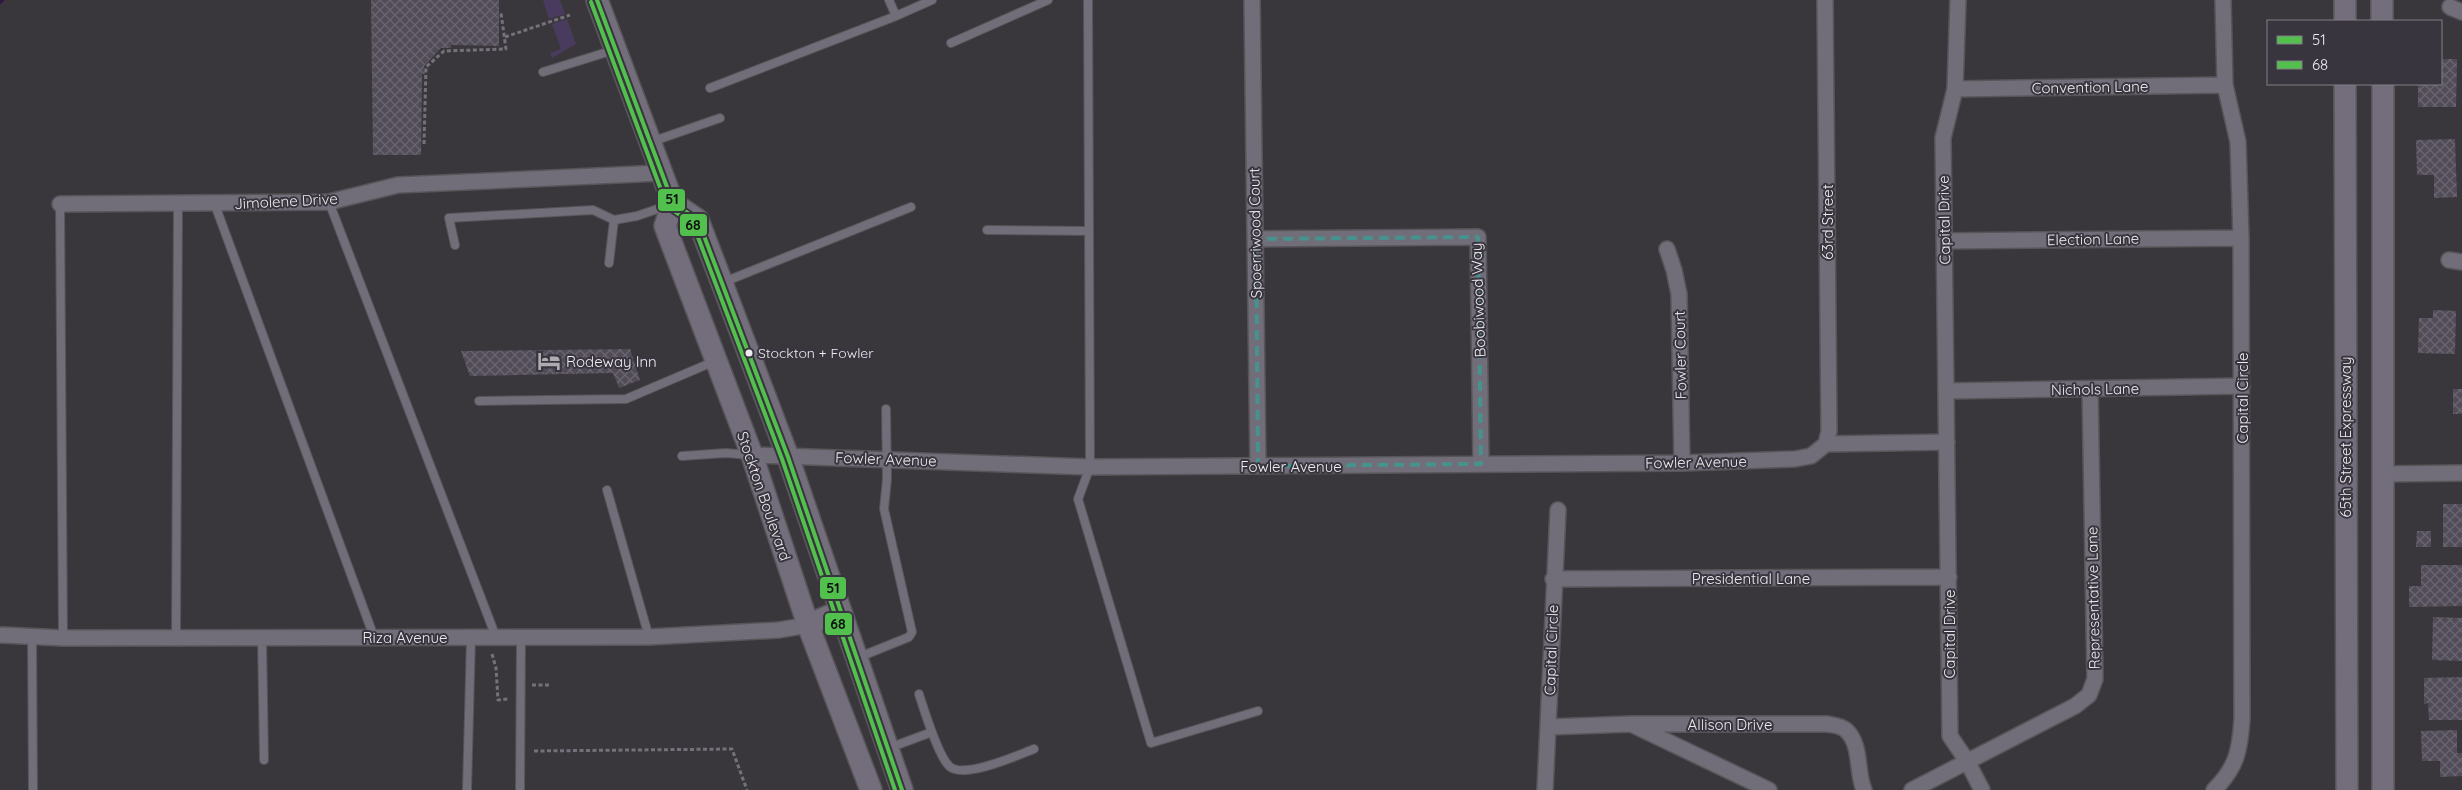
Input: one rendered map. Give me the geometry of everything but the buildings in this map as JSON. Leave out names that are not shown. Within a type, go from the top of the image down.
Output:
[{"type":"main road","points":[[597,0],[673,203],[698,220],[722,282],[788,457],[902,790]]},
{"type":"main road","points":[[2345,0],[2345,20]]},
{"type":"main road","points":[[2382,0],[2382,20]]},
{"type":"main road","name":"65th Street Expressway","points":[[2345,85],[2347,790]]},
{"type":"main road","points":[[2382,85],[2382,790]]},
{"type":"main road","name":"Stockton Boulevard","points":[[673,203],[665,226],[752,456],[808,626],[871,790]]},
{"type":"main road","points":[[808,626],[840,611]]},
{"type":"street","name":"Spoerriwood Court","points":[[1252,0],[1258,466]]},
{"type":"street","name":"63rd Street","points":[[1825,0],[1829,431],[1826,444]]},
{"type":"street","name":"Capital Drive","points":[[1958,0],[1955,89],[1943,138],[1950,736],[1982,790]]},
{"type":"street","name":"Capital Circle","points":[[2214,790],[2227,777],[2240,749],[2242,719],[2241,238],[2238,142],[2224,85],[2223,0]]},
{"type":"street","name":"Convention Lane","points":[[1955,89],[2224,85]]},
{"type":"street","name":"Jimolene Drive","points":[[60,204],[215,205],[329,202],[398,185],[661,173]]},
{"type":"street","name":"Boobiwood Way","points":[[1256,239],[1478,237],[1481,464]]},
{"type":"street","name":"Election Lane","points":[[1944,241],[2241,238]]},
{"type":"street","name":"Fowler Court","points":[[1667,250],[1679,294],[1682,463]]},
{"type":"street","name":"Nichols Lane","points":[[1947,391],[2242,386]]},
{"type":"street","name":"Representative Lane","points":[[1912,790],[2075,706],[2089,695],[2095,679],[2090,389]]},
{"type":"street","points":[[1826,444],[1948,442]]},
{"type":"street","name":"Fowler Avenue","points":[[752,456],[1090,467],[1682,463],[1795,459],[1811,456],[1826,444]]},
{"type":"street","points":[[2383,474],[2462,473]]},
{"type":"street","name":"Capital Circle","points":[[1545,790],[1553,579],[1558,510]]},
{"type":"street","name":"Presidential Lane","points":[[1553,579],[1949,577]]},
{"type":"street","name":"Riza Avenue","points":[[2,635],[63,638],[471,637],[493,643],[521,637],[649,637],[779,630],[808,626]]},
{"type":"street","points":[[1630,724],[1769,790]]},
{"type":"street","name":"Allison Drive","points":[[1548,728],[1630,724],[1827,724],[1845,728],[1856,744],[1860,780],[1864,790]]},
{"type":"lane","points":[[889,0],[896,16]]},
{"type":"lane","points":[[710,88],[896,16],[932,0]]},
{"type":"lane","points":[[950,43],[1048,0]]},
{"type":"lane","points":[[1088,0],[1090,467],[1078,499],[1151,743],[1258,711]]},
{"type":"lane","points":[[543,72],[616,49]]},
{"type":"lane","points":[[651,142],[720,118]]},
{"type":"lane","points":[[329,202],[493,643]]},
{"type":"lane","points":[[455,245],[449,218],[593,210],[614,220],[638,216],[673,203]]},
{"type":"lane","points":[[60,204],[63,638]]},
{"type":"lane","points":[[176,637],[178,205]]},
{"type":"lane","points":[[215,205],[374,637]]},
{"type":"lane","points":[[722,282],[911,207]]},
{"type":"lane","points":[[609,263],[614,220]]},
{"type":"lane","points":[[987,230],[1089,231]]},
{"type":"lane","points":[[479,401],[626,399],[715,361]]},
{"type":"lane","points":[[856,658],[909,637],[912,632],[884,509],[887,459],[886,409]]},
{"type":"lane","points":[[682,456],[726,453],[752,456]]},
{"type":"lane","points":[[607,490],[649,637]]},
{"type":"lane","points":[[32,636],[33,790]]},
{"type":"lane","points":[[262,637],[264,760]]},
{"type":"lane","points":[[467,790],[471,637]]},
{"type":"lane","points":[[520,790],[521,637]]},
{"type":"lane","points":[[919,694],[932,732],[949,766],[959,770],[993,765],[1034,749]]},
{"type":"lane","points":[[888,748],[932,732]]},
{"type":"path","points":[[424,144],[426,67],[444,51],[506,49],[501,13]]},
{"type":"path","points":[[505,38],[570,15]]},
{"type":"path","points":[[493,643],[498,700],[529,699],[529,685],[551,685]]},
{"type":"path","points":[[528,751],[732,749],[747,790]]},
{"type":"highlighted area","points":[[1478,237],[1481,464],[1258,466],[1256,239]]},
{"type":"shaded area","points":[[543,0],[560,0],[565,14],[549,19]]},
{"type":"shaded area","points":[[567,19],[576,44],[552,58],[550,53],[561,49],[552,24]]},
{"type":"transit line","name":"51","points":[[597,0],[673,203],[698,220],[788,457],[902,790]]},
{"type":"transit line","name":"68","points":[[591,2],[667,206],[693,224],[782,459],[895,790]]},
{"type":"place","name":"Stockton + Fowler","points":[[749,353]]},
{"type":"place","name":"Rodeway Inn","points":[[549,361]]}]
